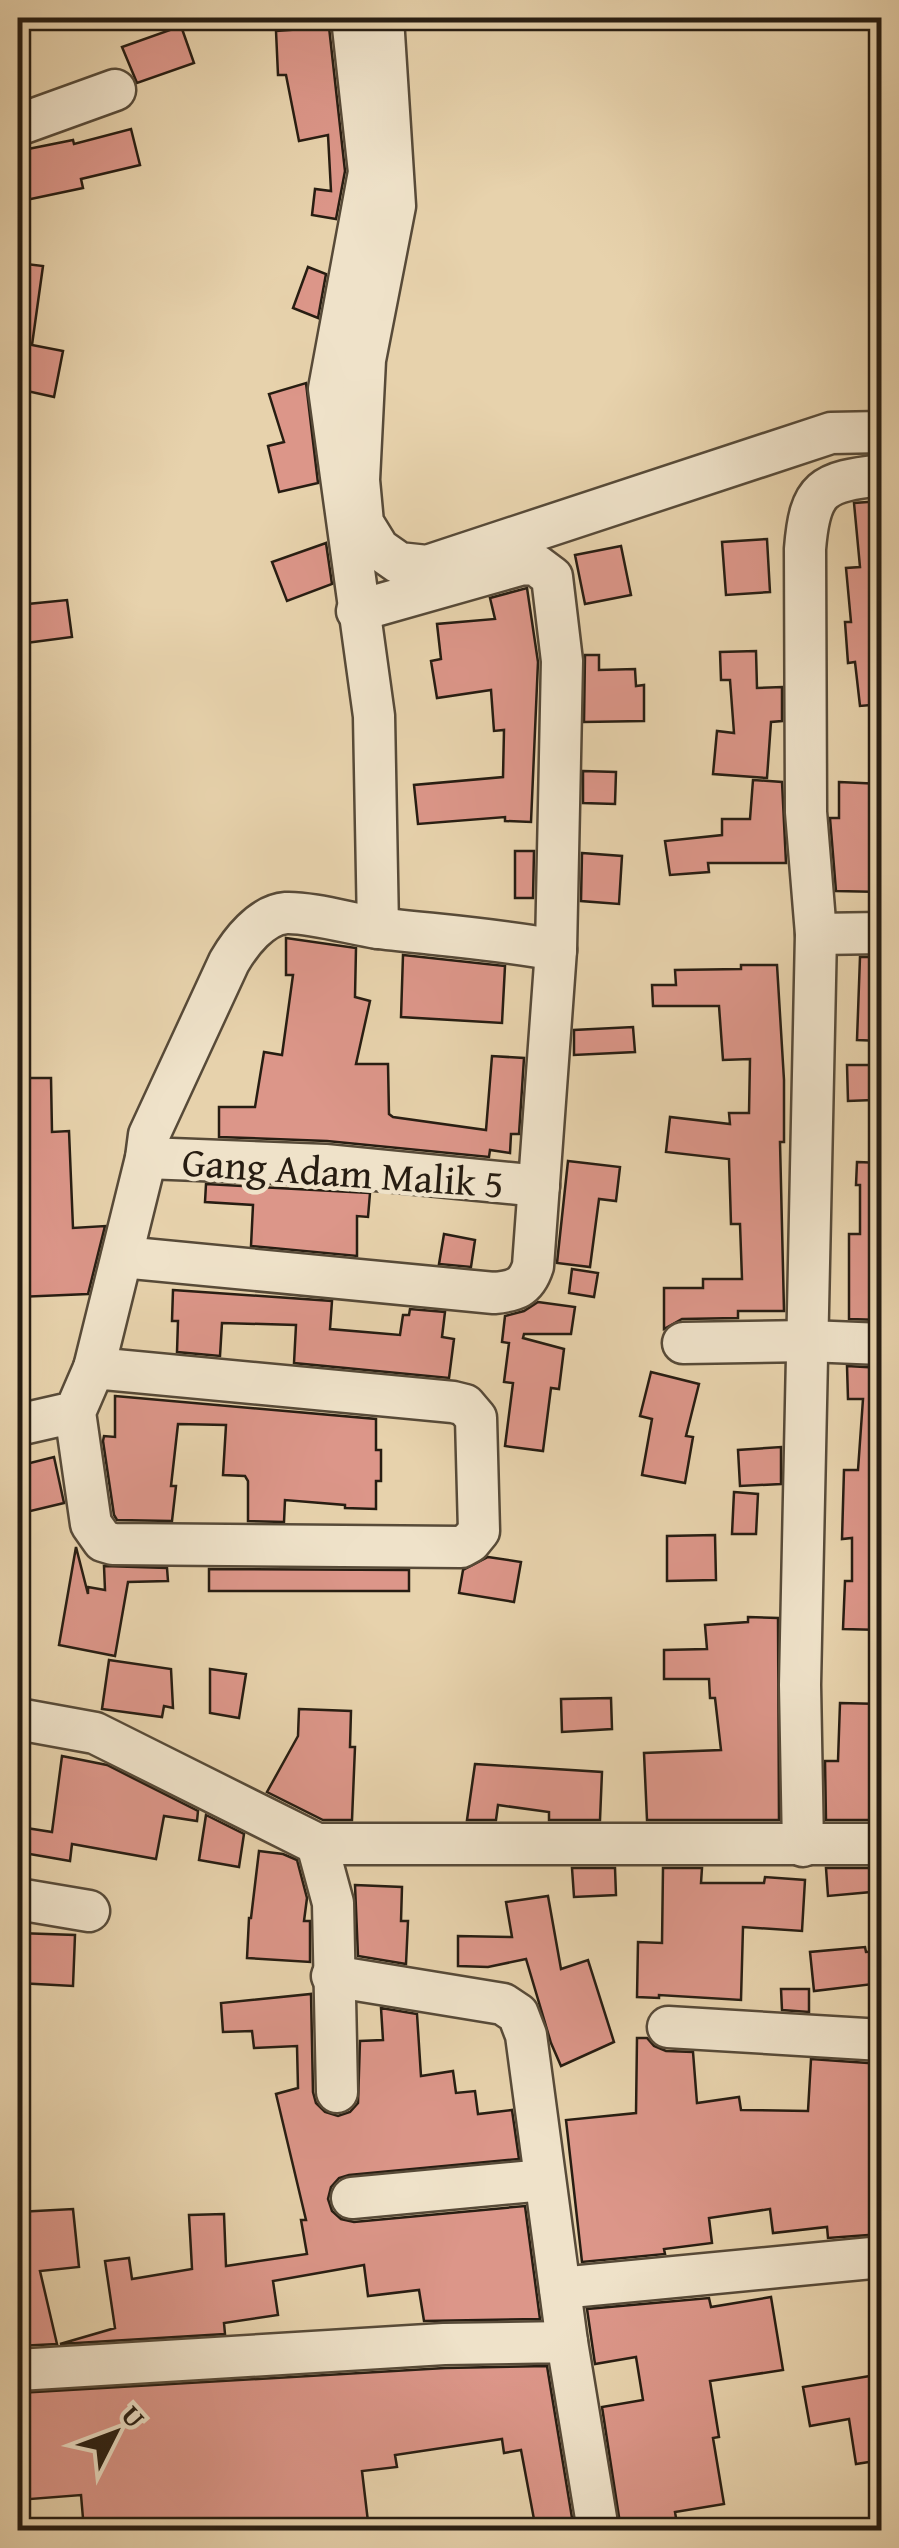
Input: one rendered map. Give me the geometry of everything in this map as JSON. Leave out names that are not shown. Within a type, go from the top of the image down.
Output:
[{"type":"street","points":[[352,18],[368,172],[329,389],[374,716],[378,928]]},
{"type":"street","points":[[382,18],[395,206],[365,360],[358,480],[364,524],[380,549],[399,562],[427,566],[831,433],[882,432]]},
{"type":"street","points":[[18,125],[116,90]]},
{"type":"street","points":[[803,1846],[800,1685],[816,934],[806,812],[808,514],[816,495],[845,479],[882,474]]},
{"type":"street","points":[[122,1257],[494,1293],[516,1291],[529,1279],[556,950],[562,661],[552,577],[536,564],[524,564],[358,611]]},
{"type":"street","points":[[94,1368],[465,1405],[476,1418],[479,1531],[461,1547],[113,1544],[103,1540],[91,1524],[75,1412],[94,1368],[149,1134],[240,944],[262,924],[284,913],[378,928],[485,937],[556,950]]},
{"type":"street","points":[[816,934],[882,933]]},
{"type":"street","name":"Gang Adam Malik 5","points":[[146,1158],[325,1165],[539,1186]]},
{"type":"street","points":[[683,1344],[808,1340],[882,1344]]},
{"type":"street","points":[[18,1425],[75,1412]]},
{"type":"street","points":[[18,1719],[95,1733],[317,1844],[882,1844]]},
{"type":"street","points":[[317,1844],[333,1904],[337,2092]]},
{"type":"street","points":[[18,1899],[90,1911]]},
{"type":"street","points":[[332,1976],[503,2004],[512,2008],[526,2035],[567,2342],[598,2530]]},
{"type":"street","points":[[668,2027],[882,2040]]},
{"type":"street","points":[[352,2198],[544,2180]]},
{"type":"street","points":[[560,2288],[882,2257]]},
{"type":"street","points":[[18,2370],[444,2344],[567,2342]]},
{"type":"building","points":[[181,26],[194,63],[137,83],[122,47]]},
{"type":"building","points":[[329,27],[345,171],[336,219],[312,215],[315,189],[331,191],[328,135],[299,141],[286,75],[278,75],[276,31]]},
{"type":"building","points":[[131,129],[140,165],[81,179],[83,188],[26,200],[18,151],[73,140],[74,144]]},
{"type":"building","points":[[18,263],[43,266],[32,345],[63,351],[54,397],[18,389]]},
{"type":"building","points":[[308,267],[326,274],[318,318],[293,308]]},
{"type":"building","points":[[306,383],[318,483],[279,492],[268,446],[284,442],[269,394]]},
{"type":"building","points":[[882,501],[882,704],[860,706],[855,662],[848,663],[845,622],[851,622],[846,568],[860,567],[854,503]]},
{"type":"building","points":[[767,539],[770,592],[726,595],[722,542]]},
{"type":"building","points":[[326,543],[332,584],[287,601],[272,562]]},
{"type":"building","points":[[621,546],[631,595],[585,604],[575,555]]},
{"type":"building","points":[[527,588],[538,662],[531,822],[505,821],[505,817],[418,824],[414,785],[503,777],[504,730],[494,731],[491,690],[437,698],[431,661],[441,659],[437,624],[495,619],[490,598]]},
{"type":"building","points":[[67,600],[72,637],[18,644],[18,605]]},
{"type":"building","points":[[756,651],[757,688],[782,687],[782,721],[771,722],[767,778],[713,774],[717,731],[734,733],[730,680],[721,680],[720,652]]},
{"type":"building","points":[[585,655],[599,655],[599,670],[635,669],[636,686],[644,685],[644,721],[584,722]]},
{"type":"building","points":[[583,771],[616,772],[615,804],[583,803]]},
{"type":"building","points":[[753,780],[782,782],[786,863],[708,863],[709,872],[670,875],[665,841],[722,835],[722,819],[750,819]]},
{"type":"building","points":[[839,782],[882,784],[882,892],[836,891],[830,818],[839,818]]},
{"type":"building","points":[[515,851],[534,851],[533,898],[515,898]]},
{"type":"building","points":[[582,853],[622,856],[619,904],[581,901]]},
{"type":"building","points":[[286,938],[356,948],[355,997],[370,1001],[356,1064],[388,1064],[389,1114],[393,1117],[486,1130],[492,1056],[524,1058],[519,1134],[511,1134],[510,1153],[490,1150],[489,1157],[327,1141],[219,1137],[219,1107],[255,1107],[264,1052],[282,1055],[293,975],[286,975]]},
{"type":"building","points":[[403,955],[505,966],[502,1023],[401,1017]]},
{"type":"building","points":[[860,957],[882,957],[882,1041],[857,1040]]},
{"type":"building","points":[[741,965],[777,965],[784,1080],[784,1142],[780,1142],[784,1311],[738,1311],[738,1318],[682,1319],[664,1329],[664,1288],[703,1288],[703,1279],[742,1279],[740,1224],[731,1224],[729,1159],[666,1152],[670,1117],[730,1124],[729,1113],[749,1113],[750,1059],[723,1060],[719,1006],[653,1006],[652,985],[676,985],[675,970],[741,969]]},
{"type":"building","points":[[633,1027],[635,1052],[574,1055],[574,1030]]},
{"type":"building","points":[[847,1065],[872,1065],[873,1100],[848,1101]]},
{"type":"building","points":[[18,1078],[51,1078],[52,1132],[69,1131],[73,1228],[105,1226],[88,1294],[18,1297],[18,1234],[29,1233],[24,1114],[18,1114]]},
{"type":"building","points":[[568,1161],[620,1167],[616,1201],[599,1199],[590,1267],[557,1263]]},
{"type":"building","points":[[857,1162],[882,1163],[882,1320],[849,1319],[849,1234],[860,1234]]},
{"type":"building","points":[[206,1184],[370,1193],[368,1217],[357,1216],[357,1256],[251,1246],[253,1205],[205,1202]]},
{"type":"building","points":[[444,1234],[475,1240],[471,1267],[439,1264]]},
{"type":"building","points":[[572,1269],[598,1273],[594,1297],[569,1293]]},
{"type":"building","points":[[173,1290],[332,1301],[330,1329],[400,1335],[403,1315],[409,1315],[410,1309],[445,1312],[442,1337],[454,1339],[449,1378],[294,1363],[296,1325],[222,1323],[220,1356],[177,1352]]},
{"type":"building","points":[[538,1302],[575,1307],[571,1334],[524,1334],[523,1338],[564,1349],[559,1389],[551,1388],[543,1451],[505,1446],[513,1383],[504,1382],[509,1343],[502,1342],[505,1316]]},
{"type":"building","points":[[847,1366],[882,1368],[882,1630],[843,1629],[845,1581],[852,1581],[852,1538],[842,1539],[844,1470],[858,1470],[863,1399],[848,1399]]},
{"type":"building","points":[[651,1372],[699,1384],[686,1436],[693,1437],[685,1483],[642,1475],[652,1419],[640,1416]]},
{"type":"building","points":[[115,1396],[376,1419],[381,1481],[376,1481],[376,1509],[285,1500],[284,1522],[248,1521],[248,1481],[245,1476],[223,1475],[226,1425],[178,1424],[171,1486],[176,1486],[172,1521],[117,1520],[103,1441],[104,1436],[115,1437]]},
{"type":"building","points":[[781,1447],[781,1484],[740,1486],[738,1450]]},
{"type":"building","points":[[54,1457],[64,1503],[18,1514],[18,1466]]},
{"type":"building","points":[[734,1492],[758,1494],[756,1534],[732,1534]]},
{"type":"building","points":[[715,1535],[716,1580],[667,1581],[667,1536]]},
{"type":"building","points":[[76,1547],[88,1594],[88,1587],[105,1590],[104,1566],[167,1568],[168,1581],[128,1582],[115,1656],[59,1645]]},
{"type":"building","points":[[488,1557],[521,1562],[514,1602],[459,1593],[463,1570]]},
{"type":"building","points":[[209,1569],[409,1570],[409,1591],[209,1591]]},
{"type":"building","points":[[748,1617],[778,1618],[779,1820],[647,1820],[644,1753],[721,1750],[709,1679],[664,1679],[664,1650],[707,1649],[705,1625],[748,1622]]},
{"type":"building","points":[[109,1660],[171,1669],[173,1708],[164,1706],[162,1717],[102,1709]]},
{"type":"building","points":[[210,1669],[246,1674],[239,1718],[210,1713]]},
{"type":"building","points":[[611,1698],[612,1729],[562,1732],[561,1699]]},
{"type":"building","points":[[840,1703],[882,1704],[882,1820],[826,1820],[825,1761],[838,1761]]},
{"type":"building","points":[[299,1709],[351,1711],[350,1747],[355,1747],[352,1820],[323,1820],[267,1792],[298,1736]]},
{"type":"building","points":[[62,1756],[107,1765],[198,1811],[197,1821],[164,1816],[156,1859],[72,1844],[70,1861],[18,1852],[20,1827],[52,1832]]},
{"type":"building","points":[[475,1764],[602,1772],[600,1820],[549,1820],[549,1812],[498,1805],[496,1820],[467,1820]]},
{"type":"building","points":[[206,1815],[244,1834],[239,1867],[199,1860]]},
{"type":"building","points":[[259,1851],[297,1860],[307,1898],[304,1921],[310,1921],[310,1962],[247,1958]]},
{"type":"building","points":[[572,1868],[615,1868],[616,1895],[574,1897]]},
{"type":"building","points":[[663,1868],[702,1868],[701,1883],[764,1883],[765,1877],[805,1880],[802,1931],[743,1927],[741,2000],[637,1997],[638,1942],[662,1943]]},
{"type":"building","points":[[826,1868],[882,1868],[882,1891],[828,1896]]},
{"type":"building","points":[[355,1885],[402,1887],[401,1921],[408,1921],[406,1964],[358,1956]]},
{"type":"building","points":[[548,1896],[561,1969],[588,1960],[614,2042],[561,2066],[526,1959],[488,1967],[458,1966],[458,1936],[512,1937],[506,1902]]},
{"type":"building","points":[[18,1933],[75,1935],[73,1986],[18,1983]]},
{"type":"building","points":[[865,1947],[866,1952],[882,1951],[882,1983],[814,1991],[810,1952]]},
{"type":"building","points":[[781,1989],[809,1989],[809,2012],[782,2010]]},
{"type":"building","points":[[311,1994],[313,2092],[316,2103],[325,2112],[338,2116],[350,2112],[358,2103],[360,2041],[383,2040],[381,2008],[417,2014],[421,2076],[453,2071],[456,2093],[475,2091],[478,2114],[512,2110],[519,2159],[349,2175],[339,2178],[331,2187],[328,2199],[332,2211],[341,2219],[354,2222],[525,2206],[540,2319],[424,2321],[419,2290],[368,2296],[364,2265],[273,2281],[278,2315],[224,2323],[225,2334],[60,2344],[115,2328],[105,2261],[129,2258],[132,2279],[192,2269],[189,2215],[224,2214],[226,2266],[307,2254],[301,2220],[306,2220],[276,2094],[298,2088],[297,2046],[254,2048],[252,2031],[223,2032],[221,2003]]},
{"type":"building","points":[[637,2038],[647,2038],[666,2051],[693,2052],[697,2103],[739,2097],[741,2110],[808,2111],[811,2059],[882,2064],[882,2234],[828,2238],[827,2227],[773,2233],[770,2209],[709,2218],[712,2243],[664,2249],[665,2254],[582,2262],[566,2120],[636,2113]]},
{"type":"building","points":[[73,2209],[79,2267],[40,2271],[57,2344],[18,2346],[18,2212]]},
{"type":"building","points":[[771,2297],[783,2370],[710,2381],[719,2437],[713,2438],[724,2504],[675,2512],[678,2530],[621,2530],[602,2407],[643,2400],[636,2357],[595,2364],[587,2309],[709,2298],[711,2307]]},
{"type":"building","points":[[547,2366],[574,2530],[536,2530],[521,2450],[504,2453],[502,2439],[395,2455],[397,2467],[362,2471],[369,2530],[84,2530],[81,2495],[18,2500],[18,2393],[445,2368]]},
{"type":"building","points":[[882,2374],[882,2460],[856,2464],[849,2419],[810,2426],[803,2387]]},
{"type":"waterway","points":[[92,18],[109,25],[125,18]]}]
